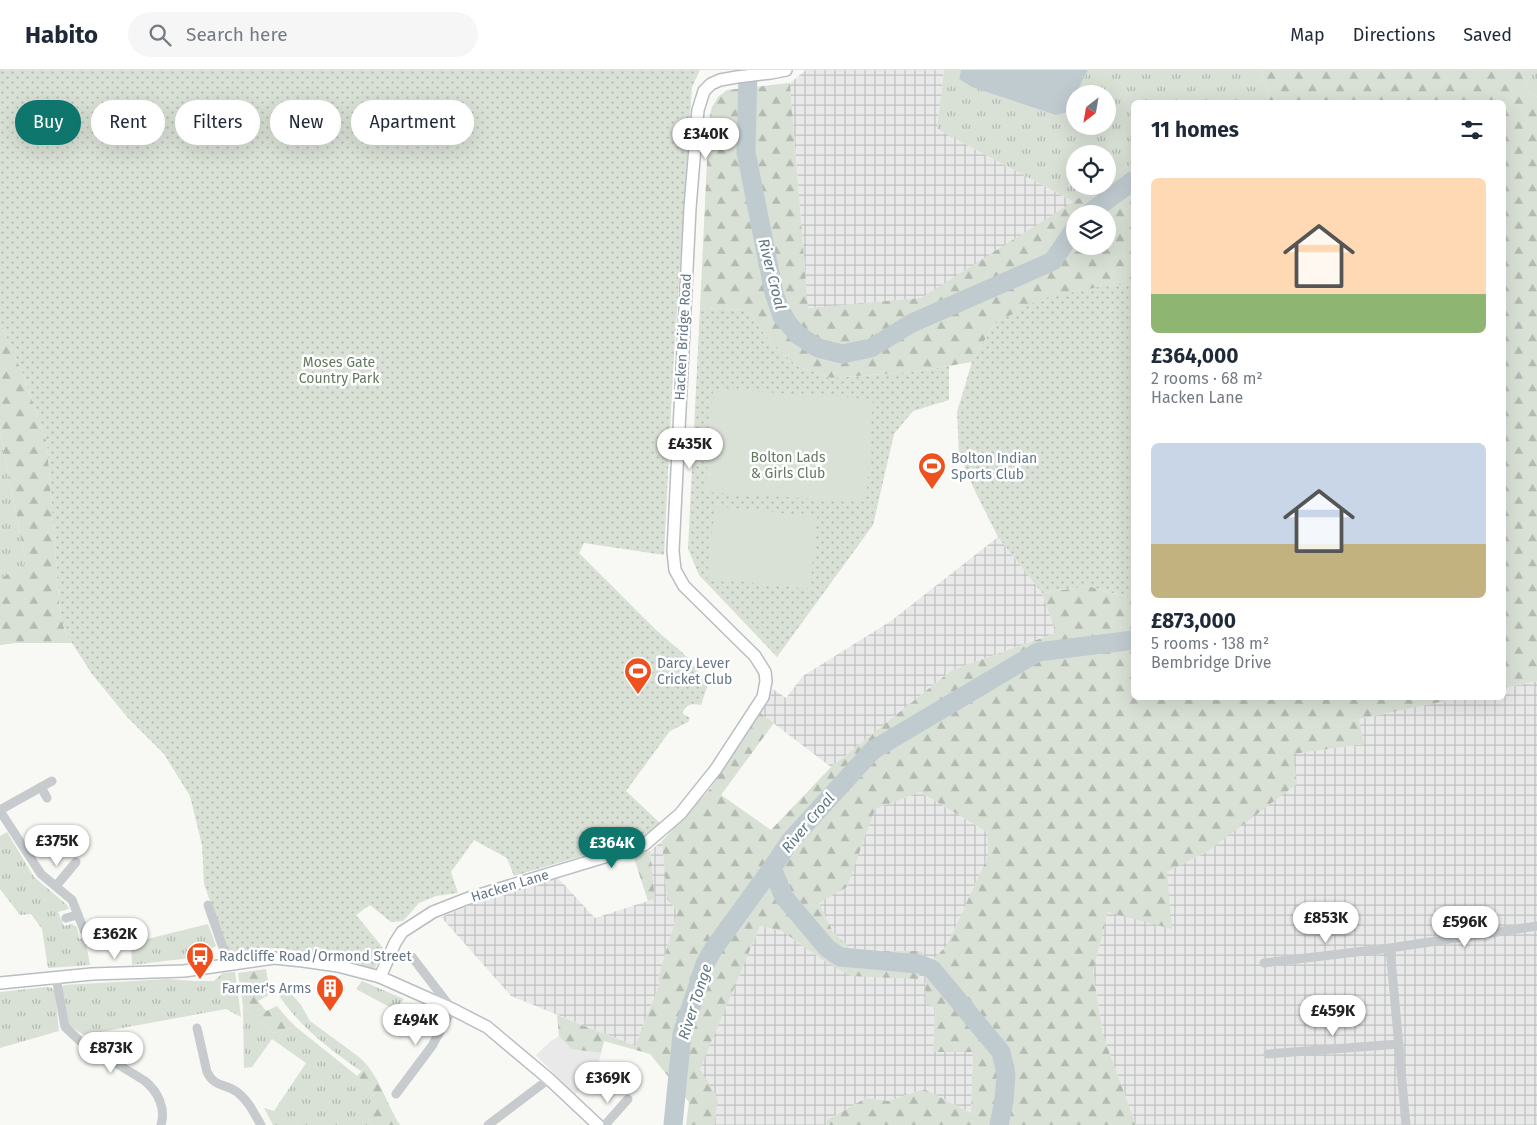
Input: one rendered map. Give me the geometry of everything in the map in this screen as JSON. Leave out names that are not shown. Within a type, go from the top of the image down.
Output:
[{"type":"street","name":"Hacken Bridge Road","points":[[766,681],[765,672],[755,656],[684,586],[675,570],[673,550],[690,208],[698,110],[704,91],[707,87],[720,80],[786,70]]},
{"type":"street","name":"Hacken Lane","points":[[380,977],[402,932],[433,912],[466,899],[644,845],[680,814],[716,769],[759,706],[766,681]]},
{"type":"street","points":[[52,782],[0,811],[41,874],[72,900],[84,930]]},
{"type":"street","points":[[41,787],[47,798]]},
{"type":"street","points":[[56,886],[76,862]]},
{"type":"street","points":[[208,905],[231,965]]},
{"type":"street","points":[[66,918],[77,914]]},
{"type":"street","points":[[1264,963],[1390,948],[1537,926]]},
{"type":"street","points":[[1390,948],[1406,1125]]},
{"type":"street","points":[[412,957],[452,1009]]},
{"type":"street","points":[[0,983],[56,977],[184,971],[264,959],[284,959],[338,966],[380,977],[487,1027],[598,1125]]},
{"type":"street","points":[[56,977],[66,1027],[80,1041],[145,1081],[154,1089],[161,1103],[163,1120],[161,1125]]},
{"type":"street","points":[[396,1094],[432,1046],[452,1009]]},
{"type":"street","points":[[196,1028],[209,1076],[216,1084],[235,1090],[244,1098],[261,1125]]},
{"type":"street","points":[[1268,1054],[1399,1044]]},
{"type":"street","points":[[489,1125],[549,1080]]},
{"type":"street","points":[[605,1125],[628,1099]]},
{"type":"shaded area","points":[[806,70],[944,70],[937,129],[1074,202],[1066,205],[1066,207],[972,269],[921,299],[895,303],[808,308],[790,83]]},
{"type":"shaded area","points":[[961,70],[1088,70],[1080,85],[1066,85],[1066,112],[1056,115],[972,87],[959,79]]},
{"type":"shaded area","points":[[998,537],[1042,593],[1056,633],[952,670],[831,767],[760,713],[773,689],[786,698],[803,676],[891,621]]},
{"type":"shaded area","points":[[1537,681],[1537,1125],[1136,1125],[1103,1035],[1093,972],[1108,912],[1166,872],[1208,851],[1293,754],[1363,744],[1359,719],[1449,700],[1506,700],[1506,688]]},
{"type":"shaded area","points":[[920,792],[987,832],[988,856],[947,945],[933,960],[935,1008],[933,1052],[973,1052],[971,1113],[924,1089],[889,1101],[866,1098],[827,1120],[826,1125],[714,1125],[718,1099],[699,1069],[760,926],[782,931],[821,959],[922,951],[853,951],[833,932],[819,903],[862,842],[874,809]]},
{"type":"shaded area","points":[[662,841],[667,899],[678,911],[658,978],[660,983],[635,1046],[511,996],[441,917],[478,902],[558,878],[595,918],[654,899],[650,851]]},
{"type":"shaded area","points":[[559,1036],[571,1049],[601,1053],[597,1071],[575,1095],[536,1055]]},
{"type":"green space","name":"Moses Gate Country Park","points":[[0,70],[700,70],[692,87],[673,371],[664,555],[584,543],[579,553],[656,630],[684,654],[702,675],[707,687],[701,705],[690,705],[682,713],[690,718],[688,722],[670,731],[626,791],[661,824],[639,839],[514,876],[507,858],[474,840],[451,872],[458,893],[436,896],[419,903],[403,921],[391,922],[370,905],[356,915],[384,949],[374,970],[320,954],[275,948],[229,954],[204,884],[202,845],[190,796],[164,754],[128,718],[92,674],[65,632],[60,611],[47,443],[25,379],[0,322]]},
{"type":"green space","points":[[944,70],[961,70],[959,79],[1066,111],[1066,135],[1116,135],[1116,85],[1080,85],[1088,70],[1259,70],[1270,98],[1260,100],[1131,100],[1131,164],[1116,174],[1116,145],[1066,145],[1066,195],[1084,195],[1074,202],[937,129]]},
{"type":"green space","points":[[1259,70],[1521,70],[1529,93],[1537,97],[1537,681],[1506,688],[1506,100],[1260,100],[1270,98]]},
{"type":"green space","points":[[1521,70],[1537,70],[1537,97],[1529,93]]},
{"type":"green space","points":[[790,83],[808,308],[921,298],[1066,206],[1066,255],[1116,255],[1116,205],[1068,205],[1084,195],[1116,195],[1116,174],[1131,164],[1131,285],[1103,286],[994,324],[972,362],[912,372],[831,378],[797,366],[771,343],[747,310],[700,308],[709,119],[712,107],[718,97],[727,90]]},
{"type":"green space","points":[[1131,285],[1131,598],[1088,586],[1042,593],[998,537],[959,454],[957,412],[972,362],[994,324],[1040,299],[1103,286]]},
{"type":"green space","name":"Bolton Lads & Girls Club","points":[[700,308],[747,310],[771,343],[797,366],[831,378],[912,372],[949,366],[949,400],[913,411],[894,434],[873,525],[777,657],[699,575],[688,549]]},
{"type":"green space","points":[[0,322],[25,379],[47,443],[60,611],[65,632],[72,643],[16,643],[0,645],[0,579],[26,563],[0,432]]},
{"type":"green space","points":[[713,389],[873,399],[866,502],[706,492]]},
{"type":"green space","points":[[0,432],[26,563],[0,579]]},
{"type":"green space","points":[[715,506],[817,517],[810,589],[707,578]]},
{"type":"green space","points":[[1088,586],[1131,598],[1131,700],[1449,700],[1359,719],[1364,744],[1293,754],[1297,784],[1208,851],[1167,872],[1172,929],[1108,912],[1093,972],[1103,1035],[1136,1125],[826,1125],[827,1120],[866,1098],[889,1101],[924,1089],[971,1113],[973,1052],[933,1052],[935,1008],[926,1003],[925,983],[933,960],[947,945],[988,856],[987,832],[920,792],[875,809],[847,887],[819,903],[833,932],[853,951],[922,951],[925,958],[918,979],[851,976],[821,959],[782,931],[760,926],[700,1069],[718,1099],[714,1125],[686,1125],[689,1102],[650,1054],[604,1041],[601,1053],[571,1049],[559,1036],[557,1015],[635,1046],[660,983],[658,978],[678,911],[667,899],[662,841],[710,789],[760,713],[774,723],[721,795],[771,830],[831,767],[952,670],[1056,633],[1042,593]]},
{"type":"green space","points":[[7,832],[34,877],[67,905],[69,909],[58,912],[64,926],[72,924],[77,927],[79,939],[85,938],[90,965],[48,968],[42,929],[31,914],[20,915],[0,889],[0,836]]},
{"type":"green space","points":[[650,851],[655,899],[648,901],[633,855]]},
{"type":"green space","points":[[208,924],[216,946],[198,957],[132,965],[131,943]]},
{"type":"green space","points":[[266,969],[270,994],[258,1001],[266,1011],[277,1006],[296,1027],[273,1033],[243,1006],[238,973]]},
{"type":"green space","points":[[235,972],[241,1017],[226,1009],[84,1035],[69,1026],[62,988],[64,985],[168,979],[214,981],[223,973]]},
{"type":"green space","points":[[362,981],[404,999],[395,1010],[356,989]]},
{"type":"green space","points":[[52,988],[55,992],[59,1031],[0,1048],[0,992]]},
{"type":"green space","points":[[288,990],[301,1005],[310,1021],[367,1065],[361,1071],[327,1046],[295,1017],[278,994]]},
{"type":"green space","points":[[243,1006],[273,1033],[296,1027],[366,1083],[374,1097],[367,1116],[372,1125],[273,1125],[264,1108],[274,1111],[306,1063],[272,1039],[252,1067],[244,1068]]},
{"type":"green space","points":[[367,1065],[377,1080],[400,1125],[372,1125],[367,1116],[366,1109],[373,1104],[373,1096],[367,1085],[357,1076]]},
{"type":"waterway","name":"River Croal","points":[[748,70],[746,152],[774,293],[782,316],[798,335],[818,348],[842,354],[871,348],[912,323],[1053,261],[1066,242]]},
{"type":"waterway","name":"River Croal","points":[[1100,205],[1131,182]]},
{"type":"waterway","name":"River Croal","points":[[673,1125],[682,1034],[705,964],[714,948],[790,841],[873,750],[1038,652],[1131,640]]},
{"type":"waterway","name":"River Croal","points":[[772,868],[784,897],[827,948],[840,957],[919,964],[932,969],[1001,1052],[1006,1074],[1004,1101],[999,1125]]},
{"type":"place","name":"Bolton Indian Sports Club","points":[[932,490]]},
{"type":"place","name":"Darcy Lever Cricket Club","points":[[638,695]]},
{"type":"place","name":"Radcliffe Road/Ormond Street","points":[[200,980]]},
{"type":"place","name":"Farmer's Arms","points":[[330,1012]]},
{"type":"water label","name":"River Tonge","points":[[695,1002]]}]
